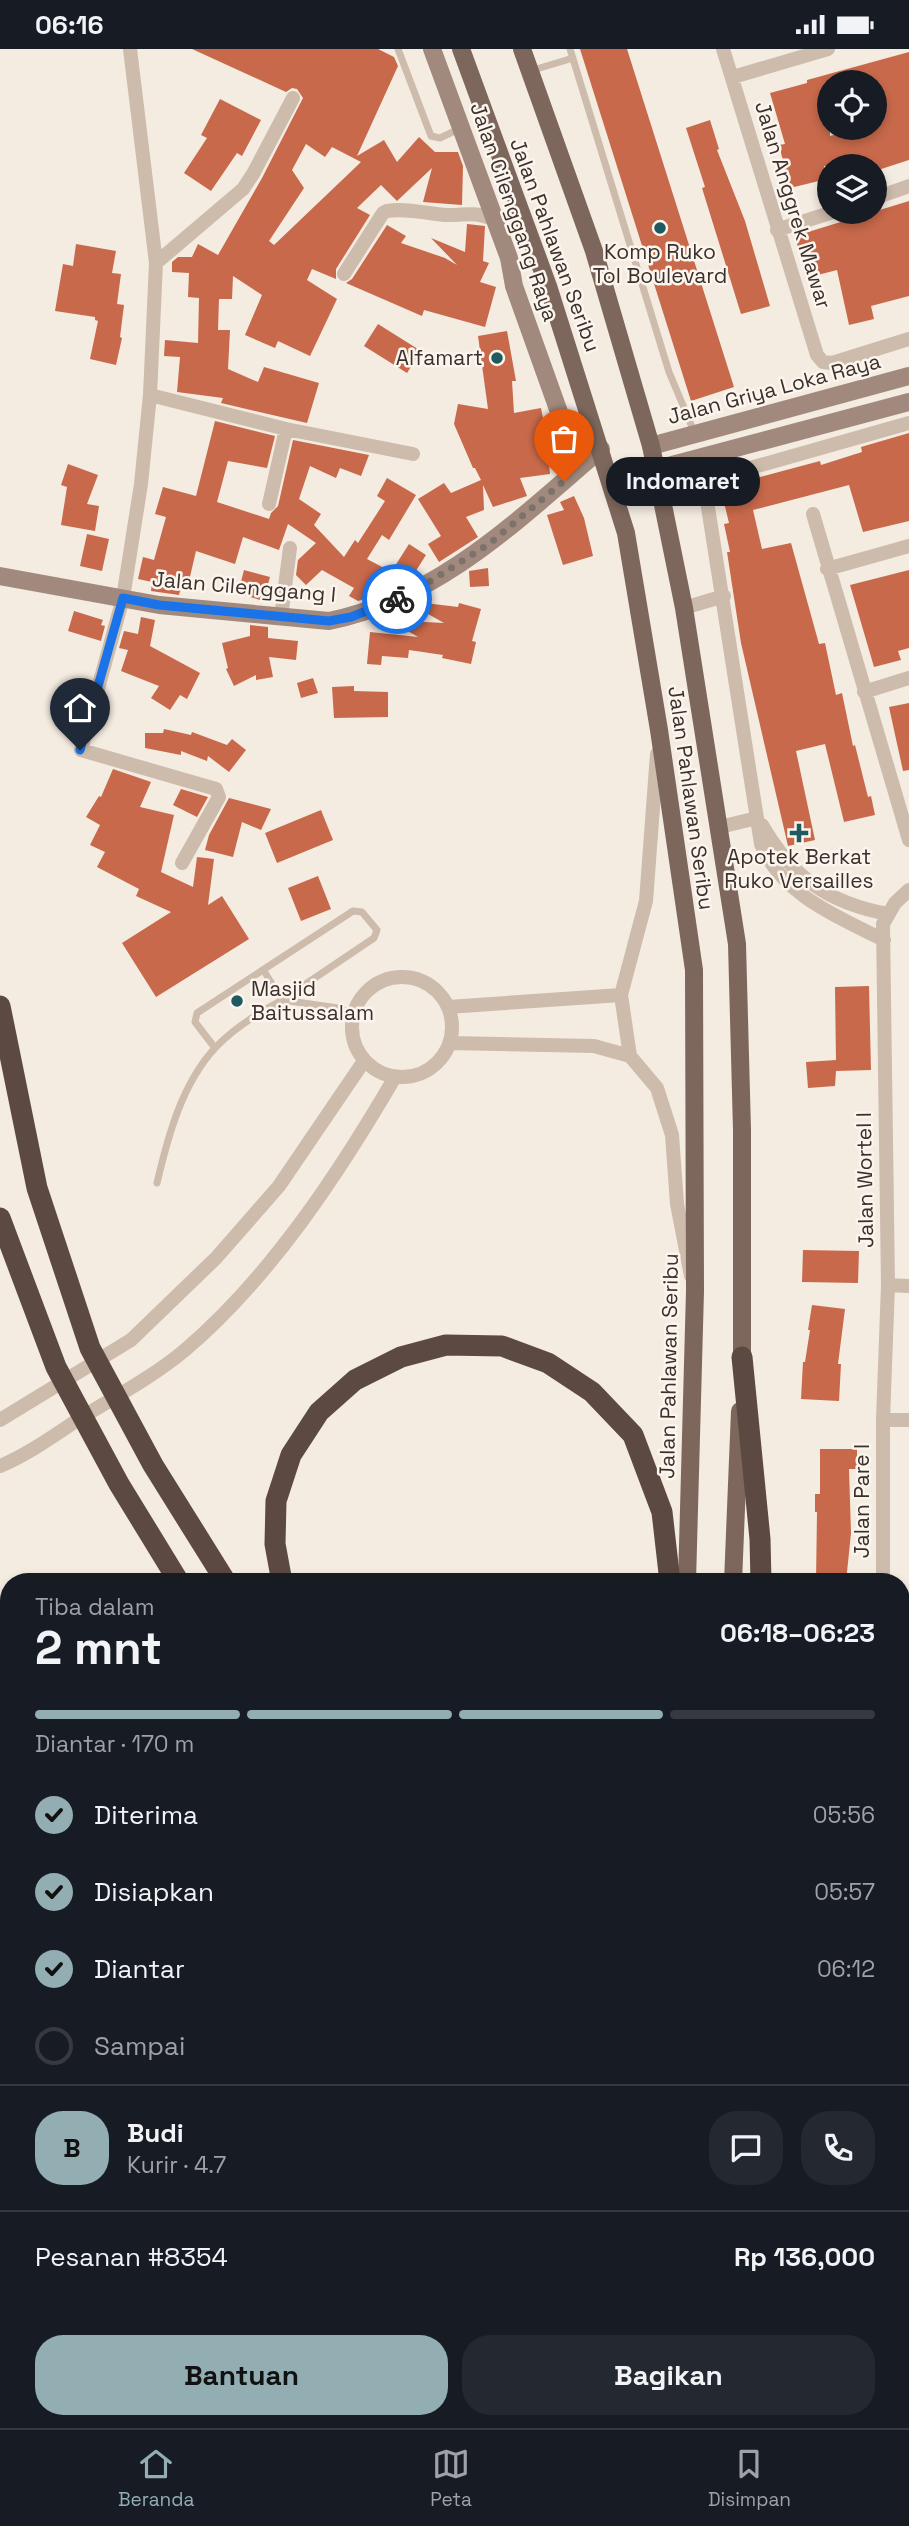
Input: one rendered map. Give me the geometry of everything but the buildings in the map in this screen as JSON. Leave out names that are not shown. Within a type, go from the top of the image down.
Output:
[{"type":"highway","points":[[0,1006],[37,1188],[90,1348],[153,1465],[220,1573]]},
{"type":"highway","points":[[0,1217],[56,1367],[119,1485],[173,1573]]},
{"type":"highway","points":[[280,1573],[275,1544],[276,1501],[291,1455],[319,1412],[355,1380],[401,1357],[446,1345],[460,1345],[502,1346],[548,1363],[592,1392],[633,1436],[662,1513],[669,1573]]},
{"type":"highway","points":[[742,1357],[760,1539],[761,1573]]},
{"type":"main road","name":"Jalan Pahlawan Seribu","points":[[461,49],[548,286],[626,533],[659,730],[694,970],[695,1291],[687,1573]]},
{"type":"main road","name":"Jalan Pahlawan Seribu","points":[[522,49],[594,251],[657,469],[684,608],[737,944],[742,1130],[742,1357],[733,1573]]},
{"type":"street","points":[[130,49],[156,263],[150,395],[141,484],[123,598],[80,750],[216,789],[219,797],[183,863]]},
{"type":"street","name":"Jalan Cilenggang Raya","points":[[432,49],[463,127],[509,258],[514,286],[564,426],[577,444],[601,449]]},
{"type":"street","name":"Jalan Anggrek Mawar","points":[[723,49],[817,355],[823,362],[832,363],[909,339]]},
{"type":"street","points":[[733,77],[828,49]]},
{"type":"street","points":[[156,263],[243,190],[293,98]]},
{"type":"street","points":[[887,194],[909,186]]},
{"type":"street","points":[[344,274],[387,211],[450,215],[474,213],[495,220]]},
{"type":"street","points":[[777,230],[817,217]]},
{"type":"street","name":"Jalan Griya Loka Raya","points":[[651,446],[909,376]]},
{"type":"street","points":[[150,395],[286,429],[413,454]]},
{"type":"street","points":[[657,469],[909,402]]},
{"type":"street","points":[[884,940],[821,908],[785,880],[768,862],[761,844],[707,501],[709,488],[722,475],[909,423]]},
{"type":"street","points":[[269,504],[286,429]]},
{"type":"street","name":"Jalan Cilenggang I","points":[[7,577],[159,605],[329,621],[351,617],[410,594],[489,544],[601,449]]},
{"type":"street","points":[[813,514],[864,692],[903,800],[909,840]]},
{"type":"street","points":[[827,569],[909,546]]},
{"type":"street","points":[[281,617],[290,548]]},
{"type":"street","points":[[684,608],[724,596]]},
{"type":"street","points":[[864,692],[909,678]]},
{"type":"street","points":[[659,730],[646,901],[621,995],[630,1056],[657,1088],[672,1135],[677,1204],[695,1291]]},
{"type":"street","points":[[720,827],[758,818]]},
{"type":"street","points":[[758,818],[787,862],[823,893],[867,910],[888,914],[909,890]]},
{"type":"street","name":"Jalan Wortel I","points":[[883,1420],[888,1285],[883,924],[888,914]]},
{"type":"street","points":[[408,977],[424,982],[438,992],[448,1007],[453,1031],[442,1058],[429,1070],[413,1076],[395,1077],[378,1072],[364,1061],[355,1046],[351,1013],[361,996],[374,985],[390,978],[408,977]]},
{"type":"street","points":[[448,1007],[621,995]]},
{"type":"street","points":[[450,1043],[594,1046],[630,1056]]},
{"type":"street","points":[[0,1420],[131,1340],[216,1258],[279,1187],[364,1061]]},
{"type":"street","points":[[5,1464],[153,1373],[184,1351],[222,1316],[292,1234],[354,1149],[395,1077]]},
{"type":"street","points":[[888,1285],[909,1286]]},
{"type":"street","points":[[883,1420],[909,1420]]},
{"type":"street","name":"Jalan Pare I","points":[[883,1420],[883,1573]]},
{"type":"lane","points":[[398,49],[431,136],[440,138],[463,127]]},
{"type":"lane","points":[[570,49],[669,372],[695,434]]},
{"type":"lane","points":[[530,71],[573,58]]},
{"type":"lane","points":[[157,1183],[166,1143],[187,1090],[215,1048],[235,1030],[373,937],[377,930],[362,912],[353,911],[197,1013],[195,1021],[215,1048]]},
{"type":"lane","points":[[264,971],[282,1000]]},
{"type":"lane","points":[[282,1000],[338,1008],[351,1013]]},
{"type":"way so far","points":[[397,599],[410,594],[489,544],[564,481]]},
{"type":"place","name":"Komp Ruko Tol Boulevard","points":[[660,228]]},
{"type":"place","name":"Alfamart","points":[[497,358]]},
{"type":"place","name":"Indomaret","points":[[564,481]]},
{"type":"place","name":"Apotek Berkat Ruko Versailles","points":[[799,833]]},
{"type":"place","name":"Masjid Baitussalam","points":[[237,1001]]},
{"type":"route","points":[[80,750],[123,598],[159,605],[329,621],[351,617],[397,599]]}]
